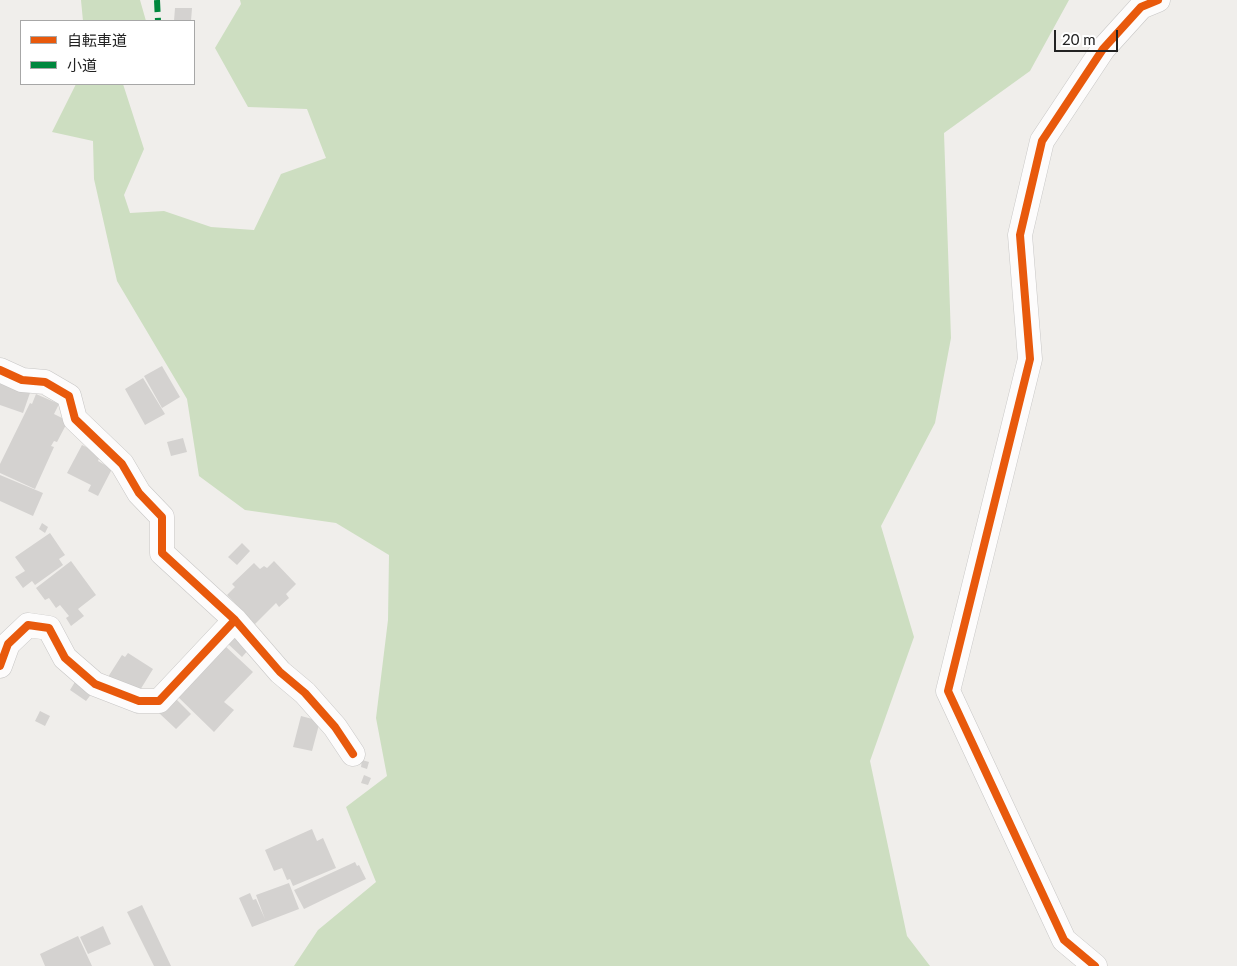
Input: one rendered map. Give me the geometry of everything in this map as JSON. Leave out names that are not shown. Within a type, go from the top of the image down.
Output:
[{"type":"street","points":[[1095,966],[1064,940],[948,690],[1030,359],[1020,235],[1042,142],[1103,49],[1141,7],[1158,0]]},
{"type":"street","points":[[0,370],[22,380],[45,382],[69,396],[75,419],[122,464],[139,493],[162,517],[162,553],[235,620],[280,672],[305,693],[336,728],[353,754]]},
{"type":"street","points":[[0,666],[8,644],[28,625],[49,628],[65,658],[95,684],[139,701],[158,701],[235,620]]},
{"type":"green space","points":[[81,0],[140,0],[146,20],[83,20]]},
{"type":"green space","points":[[240,0],[1069,0],[1030,71],[944,133],[951,338],[935,423],[881,526],[914,637],[870,761],[907,936],[930,966],[294,966],[318,930],[376,882],[346,807],[387,776],[376,718],[388,620],[389,555],[336,523],[245,510],[199,476],[187,399],[117,281],[94,179],[93,141],[52,132],[76,85],[123,85],[144,149],[124,195],[130,213],[164,211],[211,227],[254,230],[281,174],[326,158],[307,109],[248,107],[215,48],[241,4]]},
{"type":"building","points":[[175,8],[192,8],[191,20],[174,20]]},
{"type":"building","points":[[162,366],[180,397],[162,408],[144,376]]},
{"type":"building","points":[[143,378],[165,414],[145,425],[125,389]]},
{"type":"building","points":[[0,379],[31,390],[23,413],[0,405]]},
{"type":"building","points":[[36,394],[59,404],[54,414],[68,421],[57,442],[54,441],[51,446],[54,447],[35,489],[0,473],[0,464]]},
{"type":"building","points":[[183,438],[187,452],[171,456],[167,442]]},
{"type":"building","points":[[82,445],[101,454],[98,461],[112,469],[98,496],[88,491],[91,485],[67,473]]},
{"type":"building","points":[[0,475],[43,493],[33,516],[0,501]]},
{"type":"building","points":[[42,523],[48,527],[45,533],[39,529]]},
{"type":"building","points":[[50,533],[65,555],[59,559],[63,565],[35,585],[32,581],[23,588],[15,577],[25,571],[15,557]]},
{"type":"building","points":[[242,543],[250,551],[237,565],[228,557]]},
{"type":"building","points":[[71,561],[96,595],[78,609],[84,616],[71,626],[66,618],[69,616],[60,605],[56,608],[49,598],[45,600],[36,588]]},
{"type":"building","points":[[274,561],[296,584],[286,594],[289,598],[279,607],[276,603],[255,624],[227,595],[235,587],[232,584],[254,563],[260,569],[264,566],[267,568]]},
{"type":"building","points":[[234,634],[250,648],[242,657],[226,642]]},
{"type":"building","points":[[224,645],[253,672],[224,702],[234,710],[214,732],[176,695]]},
{"type":"building","points":[[128,653],[153,669],[137,695],[108,677],[122,655],[125,657]]},
{"type":"building","points":[[78,677],[95,689],[86,701],[70,690]]},
{"type":"building","points":[[174,697],[191,714],[176,729],[159,713]]},
{"type":"building","points":[[40,711],[50,716],[45,726],[35,721]]},
{"type":"building","points":[[301,716],[320,721],[312,751],[293,747]]},
{"type":"building","points":[[362,760],[369,762],[367,769],[361,767]]},
{"type":"building","points":[[364,775],[371,778],[368,785],[361,783]]},
{"type":"building","points":[[312,829],[317,841],[323,838],[336,868],[293,886],[290,879],[287,880],[282,868],[274,871],[265,850]]},
{"type":"building","points":[[355,862],[357,866],[359,865],[366,879],[304,909],[294,890]]},
{"type":"building","points":[[289,883],[299,909],[252,927],[239,898],[250,893],[253,900],[256,899],[265,919],[256,895]]},
{"type":"building","points":[[142,905],[171,966],[154,966],[127,912]]},
{"type":"building","points":[[103,926],[111,944],[88,954],[80,937]]},
{"type":"building","points":[[78,936],[92,966],[45,966],[40,954]]},
{"type":"marked path","points":[[157,0],[158,20]]},
{"type":"cycle path","points":[[1095,966],[1064,940],[948,691],[1030,359],[1020,235],[1042,141],[1103,49],[1141,7],[1158,0]]},
{"type":"cycle path","points":[[0,370],[22,380],[45,382],[69,396],[75,419],[122,464],[139,493],[162,517],[162,553],[235,620],[280,672],[305,693],[335,727],[353,754]]},
{"type":"cycle path","points":[[0,666],[8,644],[28,625],[49,628],[65,658],[95,684],[139,701],[159,701],[235,620]]}]
